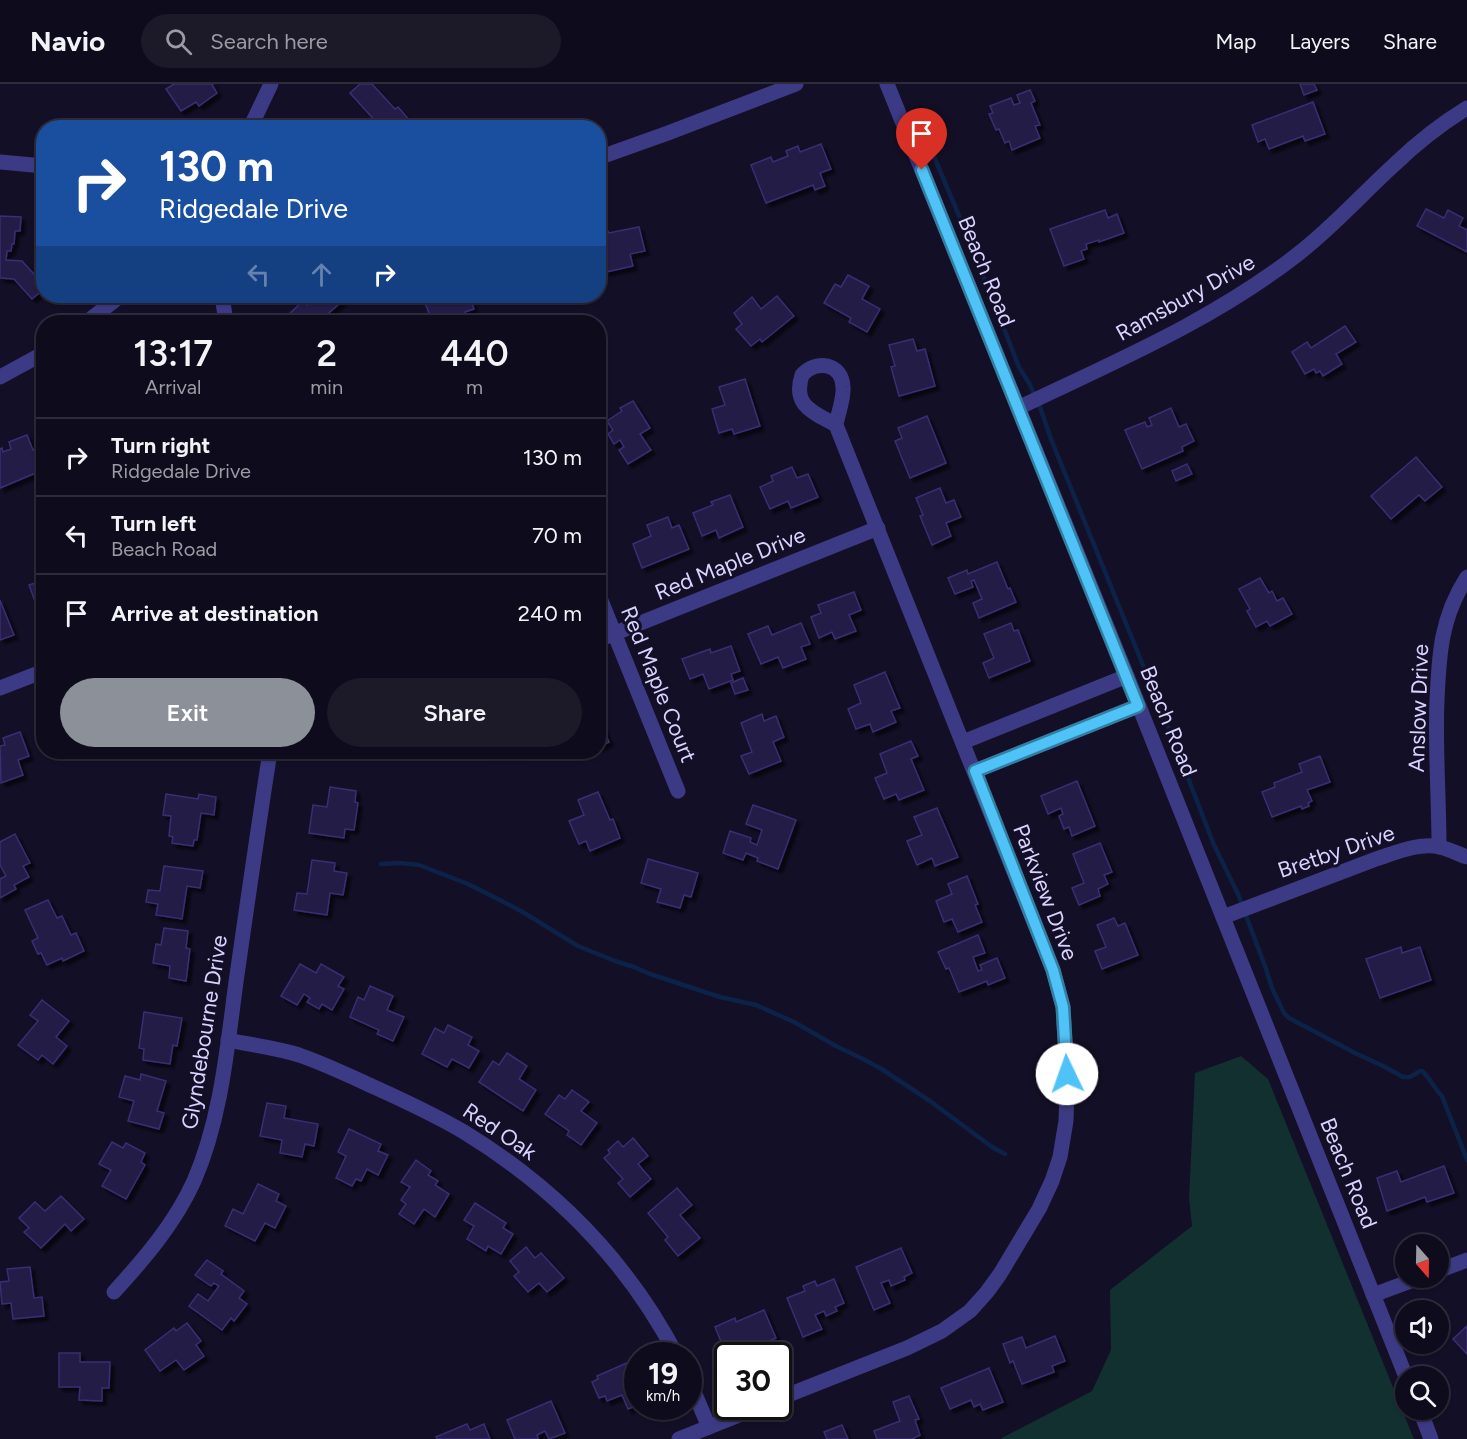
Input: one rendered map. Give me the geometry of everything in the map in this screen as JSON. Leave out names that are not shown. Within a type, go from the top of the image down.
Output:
[{"type":"street","points":[[254,120],[271,84]]},
{"type":"street","points":[[606,155],[796,84]]},
{"type":"street","name":"Beach Road","points":[[887,84],[1127,676],[1402,1366]]},
{"type":"street","name":"Ramsbury Drive","points":[[1018,408],[1199,320],[1253,287],[1323,234],[1418,143],[1467,108]]},
{"type":"street","points":[[0,162],[36,165]]},
{"type":"street","points":[[96,315],[111,303]]},
{"type":"street","points":[[0,377],[36,357]]},
{"type":"street","name":"Parkview Drive","points":[[792,1393],[930,1338],[970,1311],[1000,1274],[1039,1209],[1060,1157],[1066,1122],[1065,1029],[1059,992],[1047,953],[836,425]]},
{"type":"street","name":"Red Maple Drive","points":[[606,637],[878,528]]},
{"type":"street","name":"Anslow Drive","points":[[1439,847],[1436,718],[1439,658],[1446,621],[1467,577]]},
{"type":"street","name":"Red Maple Court","points":[[606,614],[678,791]]},
{"type":"street","points":[[0,688],[36,674]]},
{"type":"street","points":[[963,741],[1127,676]]},
{"type":"street","points":[[975,771],[1138,706]]},
{"type":"street","name":"Glyndebourne Drive","points":[[114,1292],[145,1258],[169,1225],[203,1160],[217,1110],[269,759]]},
{"type":"street","name":"Bretby Drive","points":[[1223,917],[1376,859],[1420,847],[1439,847],[1467,857]]},
{"type":"street","name":"Red Oak","points":[[228,1040],[276,1049],[320,1063],[426,1112],[462,1131],[494,1152],[550,1194],[598,1241],[641,1296],[669,1342]]},
{"type":"street","points":[[1449,1267],[1467,1260]]},
{"type":"street","points":[[1373,1295],[1395,1287]]},
{"type":"street","points":[[702,1411],[709,1427]]},
{"type":"street","points":[[679,1439],[726,1420]]},
{"type":"street","points":[[1423,1420],[1431,1439]]},
{"type":"green space","points":[[1241,1056],[1268,1079],[1395,1392],[1395,1420],[1406,1420],[1414,1439],[1000,1439],[1092,1391],[1111,1350],[1110,1290],[1192,1226],[1189,1198],[1195,1073]]},
{"type":"building","points":[[174,84],[213,84],[217,93],[199,106],[196,102],[181,111],[166,89]]},
{"type":"building","points":[[360,84],[372,84],[395,109],[398,107],[409,120],[374,120],[350,93]]},
{"type":"building","points":[[1300,84],[1314,84],[1317,90],[1304,95]]},
{"type":"building","points":[[1030,90],[1035,101],[1031,103],[1040,125],[1035,126],[1040,138],[1012,150],[1009,141],[1005,143],[999,129],[996,130],[989,114],[993,113],[990,106],[1011,98],[1014,105],[1020,103],[1017,95]]},
{"type":"building","points":[[1313,102],[1325,134],[1305,141],[1303,136],[1269,149],[1265,139],[1258,142],[1252,125]]},
{"type":"building","points":[[821,144],[831,169],[820,173],[825,186],[815,190],[813,185],[766,203],[751,165],[771,157],[773,162],[788,156],[786,151],[798,146],[800,152]]},
{"type":"building","points":[[1426,209],[1444,218],[1448,210],[1463,218],[1459,226],[1467,230],[1467,252],[1417,226]]},
{"type":"building","points":[[1105,210],[1108,218],[1117,214],[1124,233],[1086,244],[1087,249],[1081,251],[1084,259],[1064,266],[1050,229]]},
{"type":"building","points":[[0,216],[21,217],[20,231],[15,231],[14,244],[12,244],[11,251],[7,251],[6,260],[22,261],[36,276],[36,296],[32,299],[14,279],[0,278]]},
{"type":"building","points":[[639,227],[645,251],[630,254],[633,266],[606,272],[606,231],[609,233]]},
{"type":"building","points":[[848,275],[869,286],[862,299],[880,309],[867,332],[849,322],[851,318],[824,303],[835,284],[841,287]]},
{"type":"building","points":[[777,296],[794,316],[762,342],[760,339],[751,346],[736,329],[742,324],[734,313],[752,297],[761,309]]},
{"type":"building","points":[[301,303],[307,305],[309,303],[340,303],[327,315],[288,315]]},
{"type":"building","points":[[425,303],[472,303],[474,309],[465,312],[466,315],[430,315]]},
{"type":"building","points":[[1345,326],[1356,342],[1336,354],[1342,364],[1323,376],[1320,371],[1316,373],[1314,369],[1305,374],[1292,352],[1307,342],[1311,348]]},
{"type":"building","points":[[913,339],[917,351],[925,349],[935,386],[899,396],[891,367],[895,366],[889,345]]},
{"type":"building","points":[[745,379],[760,426],[734,434],[732,429],[719,433],[712,409],[725,405],[719,387]]},
{"type":"building","points":[[633,401],[650,428],[640,434],[651,450],[628,464],[619,450],[624,447],[620,440],[614,444],[608,434],[613,430],[607,421],[622,411],[620,408]]},
{"type":"building","points":[[1171,408],[1179,427],[1186,424],[1194,441],[1182,447],[1183,451],[1142,469],[1125,430],[1145,422],[1147,427],[1152,425],[1149,418]]},
{"type":"building","points":[[927,416],[946,463],[910,478],[895,441],[902,438],[898,428]]},
{"type":"building","points":[[27,435],[33,450],[36,449],[36,473],[0,488],[0,449],[2,448],[3,452],[11,449],[9,442]]},
{"type":"building","points":[[1416,457],[1442,487],[1425,501],[1419,495],[1391,519],[1371,496]]},
{"type":"building","points":[[1187,464],[1192,474],[1176,481],[1172,471]]},
{"type":"building","points":[[792,467],[797,478],[808,474],[818,497],[791,508],[788,501],[770,509],[760,487],[773,481],[771,476]]},
{"type":"building","points":[[940,488],[946,503],[954,500],[961,517],[946,523],[951,536],[932,545],[920,516],[923,515],[916,498]]},
{"type":"building","points":[[730,495],[743,527],[719,538],[716,530],[702,536],[693,513],[713,505],[711,502]]},
{"type":"building","points":[[668,517],[672,528],[679,525],[689,549],[642,568],[633,544],[651,536],[647,525]]},
{"type":"building","points":[[997,562],[1016,602],[979,618],[973,603],[982,599],[974,580],[971,581],[973,587],[955,594],[948,578],[967,570],[968,574]]},
{"type":"building","points":[[1260,578],[1269,593],[1272,591],[1277,601],[1283,598],[1292,614],[1270,626],[1267,621],[1256,627],[1247,611],[1250,609],[1239,589]]},
{"type":"building","points":[[36,583],[36,604],[29,585]]},
{"type":"building","points":[[854,592],[861,610],[849,615],[856,631],[835,639],[832,632],[819,638],[811,617],[821,613],[818,605]]},
{"type":"building","points":[[0,600],[14,635],[0,640]]},
{"type":"building","points":[[801,623],[810,644],[801,647],[806,659],[783,668],[778,657],[761,664],[748,634],[768,626],[772,635]]},
{"type":"building","points":[[1011,623],[1014,631],[1018,630],[1030,661],[989,678],[983,663],[994,658],[984,634]]},
{"type":"building","points":[[731,646],[740,671],[731,674],[733,680],[709,689],[703,674],[690,679],[682,659],[710,649],[711,653]]},
{"type":"building","points":[[885,672],[900,708],[891,711],[896,722],[873,732],[870,724],[856,729],[848,709],[861,703],[854,685]]},
{"type":"building","points":[[743,678],[748,690],[735,694],[731,683]]},
{"type":"building","points":[[762,714],[764,721],[776,716],[784,737],[773,742],[781,761],[749,774],[741,756],[752,752],[741,723]]},
{"type":"building","points":[[20,732],[29,756],[18,760],[23,775],[1,783],[0,746],[5,745],[3,738]]},
{"type":"building","points":[[911,741],[918,756],[911,759],[924,790],[899,800],[896,794],[884,799],[875,778],[887,773],[880,754]]},
{"type":"building","points":[[1320,756],[1330,782],[1307,790],[1312,801],[1308,803],[1309,806],[1302,809],[1301,806],[1272,817],[1262,792],[1275,787],[1274,783],[1302,772],[1299,764]]},
{"type":"building","points":[[1077,781],[1095,826],[1072,836],[1069,827],[1064,829],[1059,816],[1063,814],[1061,808],[1048,814],[1041,796]]},
{"type":"building","points":[[330,787],[356,791],[355,802],[358,803],[354,830],[345,829],[344,838],[309,833],[313,805],[327,807]]},
{"type":"building","points":[[598,792],[610,820],[613,819],[620,838],[590,851],[586,841],[579,844],[569,821],[584,815],[578,800]]},
{"type":"building","points":[[166,794],[198,799],[199,794],[216,797],[214,815],[201,813],[197,840],[194,840],[193,846],[172,843],[173,837],[169,836],[171,816],[163,815]]},
{"type":"building","points":[[753,805],[796,820],[778,869],[757,861],[758,858],[746,853],[743,860],[723,853],[730,831],[751,838],[750,842],[757,845],[762,830],[746,824]]},
{"type":"building","points":[[937,808],[958,857],[935,866],[932,858],[917,865],[907,841],[922,835],[914,817]]},
{"type":"building","points":[[15,834],[30,863],[23,866],[29,877],[14,885],[16,889],[0,898],[0,879],[6,876],[0,865],[0,842]]},
{"type":"building","points":[[1100,843],[1112,872],[1104,875],[1108,884],[1098,889],[1100,896],[1079,905],[1072,888],[1084,883],[1073,854]]},
{"type":"building","points":[[648,859],[698,873],[691,897],[684,895],[680,908],[657,902],[661,889],[641,883]]},
{"type":"building","points":[[312,860],[335,863],[334,871],[347,873],[343,895],[330,893],[327,915],[294,910],[297,893],[307,894]]},
{"type":"building","points":[[164,866],[203,871],[200,888],[187,886],[182,919],[156,915],[158,904],[146,902],[148,890],[160,891]]},
{"type":"building","points":[[967,876],[982,922],[958,932],[952,919],[944,922],[936,901],[952,894],[948,884]]},
{"type":"building","points":[[48,900],[57,918],[62,916],[71,935],[76,933],[84,951],[63,961],[62,958],[47,965],[41,953],[38,954],[32,941],[38,938],[25,910]]},
{"type":"building","points":[[1114,918],[1118,926],[1125,923],[1138,955],[1102,969],[1095,951],[1106,947],[1097,925]]},
{"type":"building","points":[[164,928],[188,931],[186,948],[190,949],[186,981],[169,978],[170,966],[153,963],[156,944],[161,945]]},
{"type":"building","points":[[978,935],[985,953],[973,957],[978,971],[982,970],[980,965],[997,958],[1005,978],[988,985],[987,981],[959,992],[949,968],[946,969],[938,952]]},
{"type":"building","points":[[1401,947],[1402,953],[1420,947],[1431,980],[1380,998],[1366,959]]},
{"type":"building","points":[[300,964],[316,973],[321,964],[344,977],[338,986],[344,989],[332,1010],[322,1004],[319,1009],[307,1002],[310,998],[304,994],[297,1005],[281,996]]},
{"type":"building","points":[[370,986],[393,996],[387,1010],[404,1017],[393,1041],[377,1034],[379,1030],[350,1017],[358,997],[364,1000]]},
{"type":"building","points":[[42,1000],[69,1021],[56,1037],[67,1046],[53,1064],[42,1055],[38,1060],[18,1045],[38,1021],[30,1015]]},
{"type":"building","points":[[144,1012],[182,1018],[177,1046],[173,1045],[170,1064],[143,1060],[144,1049],[139,1048]]},
{"type":"building","points":[[448,1025],[472,1037],[468,1045],[479,1051],[469,1068],[452,1059],[447,1067],[422,1054],[435,1028],[444,1033]]},
{"type":"building","points":[[507,1053],[527,1066],[519,1079],[536,1090],[523,1111],[479,1082],[493,1061],[499,1065]]},
{"type":"building","points":[[141,1074],[166,1081],[157,1111],[164,1113],[159,1129],[128,1121],[134,1101],[119,1097],[125,1076],[140,1080]]},
{"type":"building","points":[[572,1090],[589,1102],[581,1111],[597,1123],[581,1145],[567,1135],[569,1131],[545,1114],[559,1095],[565,1099]]},
{"type":"building","points":[[267,1103],[286,1106],[284,1118],[318,1124],[314,1146],[305,1144],[302,1157],[280,1153],[282,1140],[260,1136]]},
{"type":"building","points":[[349,1129],[381,1144],[378,1151],[388,1155],[378,1175],[367,1169],[361,1181],[356,1179],[352,1186],[336,1178],[346,1156],[338,1152]]},
{"type":"building","points":[[633,1138],[648,1156],[638,1164],[651,1179],[630,1197],[618,1183],[623,1179],[604,1158],[610,1153],[608,1150],[618,1141],[623,1147]]},
{"type":"building","points":[[112,1142],[123,1148],[126,1143],[145,1153],[141,1162],[145,1165],[126,1199],[102,1186],[111,1170],[99,1164]]},
{"type":"building","points":[[416,1160],[431,1171],[428,1175],[438,1181],[435,1185],[449,1194],[435,1217],[424,1209],[414,1224],[399,1214],[406,1204],[401,1200],[410,1187],[401,1182]]},
{"type":"building","points":[[1444,1166],[1454,1193],[1427,1202],[1425,1197],[1387,1211],[1377,1178],[1397,1171],[1401,1182]]},
{"type":"building","points":[[258,1184],[279,1194],[276,1201],[286,1206],[275,1228],[265,1223],[255,1241],[225,1226],[233,1209],[243,1214]]},
{"type":"building","points":[[677,1188],[692,1205],[680,1215],[700,1238],[678,1256],[665,1240],[668,1237],[648,1213]]},
{"type":"building","points":[[61,1196],[84,1219],[71,1231],[65,1224],[41,1248],[24,1232],[29,1228],[19,1218],[35,1202],[45,1211]]},
{"type":"building","points":[[475,1203],[506,1223],[503,1228],[513,1234],[501,1254],[488,1246],[486,1251],[467,1239],[474,1226],[464,1220]]},
{"type":"building","points":[[526,1247],[535,1258],[541,1253],[564,1278],[547,1292],[539,1283],[528,1292],[514,1276],[519,1272],[510,1261]]},
{"type":"building","points":[[901,1248],[912,1273],[904,1277],[905,1280],[891,1286],[889,1280],[881,1283],[890,1303],[874,1310],[856,1267]]},
{"type":"building","points":[[207,1260],[223,1271],[221,1274],[244,1291],[239,1298],[247,1304],[234,1321],[231,1318],[222,1330],[189,1306],[198,1294],[208,1301],[219,1286],[214,1283],[211,1286],[195,1275]]},
{"type":"building","points":[[30,1267],[34,1298],[42,1297],[44,1316],[13,1319],[11,1303],[2,1304],[0,1282],[9,1281],[7,1269]]},
{"type":"building","points":[[834,1279],[844,1303],[835,1307],[837,1311],[826,1316],[824,1311],[815,1315],[822,1329],[803,1337],[787,1298],[805,1291],[803,1286],[815,1281],[817,1286]]},
{"type":"building","points":[[764,1310],[776,1338],[767,1342],[721,1342],[715,1327],[735,1318],[736,1322]]},
{"type":"building","points":[[187,1323],[201,1341],[196,1345],[204,1356],[184,1370],[176,1360],[160,1371],[145,1350],[174,1328],[176,1331]]},
{"type":"building","points":[[1467,1326],[1467,1354],[1453,1339]]},
{"type":"building","points":[[1055,1336],[1065,1361],[1052,1366],[1054,1372],[1022,1384],[1013,1361],[1010,1363],[1003,1344],[1022,1337],[1026,1348]]},
{"type":"building","points":[[59,1353],[80,1353],[80,1362],[110,1362],[109,1388],[102,1388],[102,1401],[79,1400],[80,1387],[59,1387]]},
{"type":"building","points":[[624,1364],[624,1400],[622,1395],[607,1401],[605,1396],[599,1398],[592,1382],[598,1379],[597,1376]]},
{"type":"building","points":[[989,1368],[1003,1402],[983,1410],[980,1404],[974,1407],[971,1400],[950,1409],[941,1388]]},
{"type":"building","points":[[909,1396],[919,1419],[915,1420],[920,1435],[912,1439],[877,1439],[874,1431],[900,1421],[893,1402]]},
{"type":"building","points":[[551,1401],[565,1433],[549,1439],[545,1431],[537,1435],[536,1439],[515,1439],[507,1420]]},
{"type":"building","points":[[467,1424],[470,1430],[484,1424],[490,1439],[437,1439],[436,1437]]},
{"type":"building","points":[[842,1425],[848,1439],[827,1439],[824,1432]]},
{"type":"waterway","points":[[927,140],[1019,367],[1040,407],[1214,845],[1238,894],[1272,988],[1284,1013],[1289,1018],[1403,1077],[1410,1077],[1422,1071],[1442,1096],[1467,1160]]},
{"type":"waterway","points":[[381,864],[419,865],[492,896],[578,946],[650,974],[720,997],[756,1005],[794,1022],[880,1068],[1005,1154]]},
{"type":"route","points":[[922,170],[1138,706],[975,771],[1053,970],[1063,1007],[1067,1074]]}]
